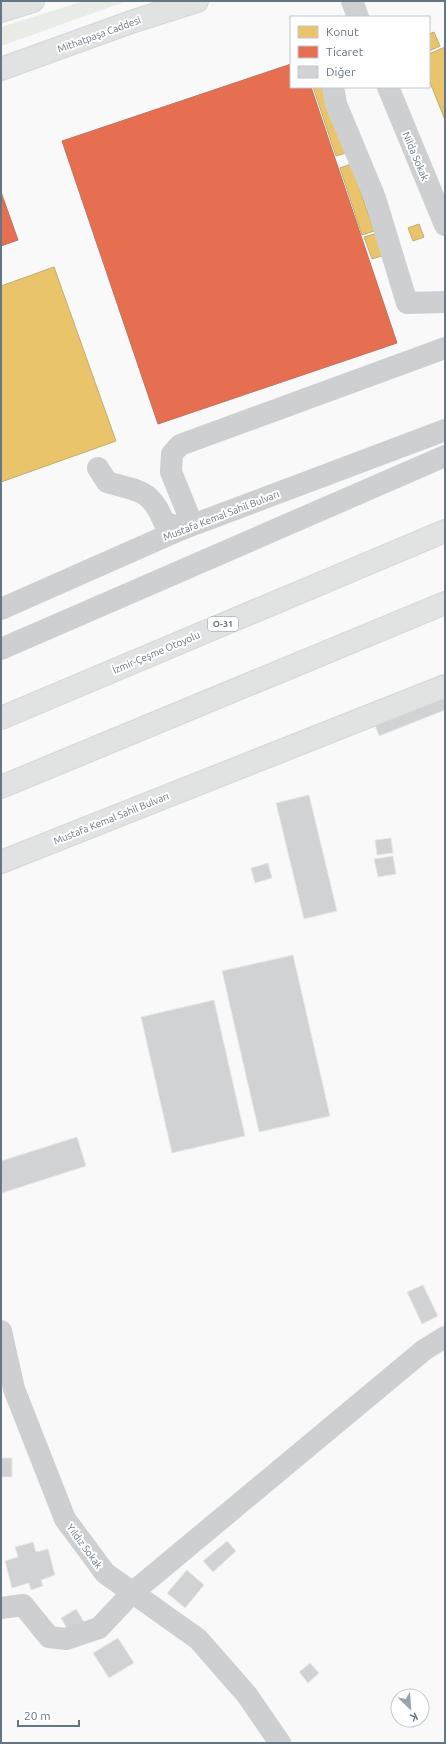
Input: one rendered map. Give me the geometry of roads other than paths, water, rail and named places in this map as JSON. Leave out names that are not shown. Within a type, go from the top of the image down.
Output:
[{"type":"main road","points":[[1,10],[33,1]]},
{"type":"main road","name":"Mithatpaşa Caddesi","points":[[1,69],[134,21],[197,1]]},
{"type":"main road","name":"İzmir-Çeşme Otoyolu","points":[[1,718],[445,531]]},
{"type":"main road","points":[[1,787],[445,603]]},
{"type":"main road","name":"Mustafa Kemal Sahil Bulvarı","points":[[1,862],[445,686]]},
{"type":"street","points":[[333,88],[336,104],[375,198],[408,303],[445,302]]},
{"type":"street","name":"Nilda Sokak","points":[[388,88],[445,226]]},
{"type":"street","points":[[98,468],[107,482],[146,493],[159,510],[164,522],[182,529],[188,514],[171,472],[172,454],[180,445],[445,348]]},
{"type":"street","name":"Mustafa Kemal Sahil Bulvarı","points":[[1,609],[182,529],[445,430]]},
{"type":"street","points":[[4,641],[445,456]]},
{"type":"street","name":"Yıldız Sokak","points":[[1,1331],[14,1389],[65,1519],[105,1573],[198,1639],[247,1695],[280,1743]]},
{"type":"street","points":[[1,1608],[23,1605],[49,1638],[66,1639],[99,1628],[132,1593],[424,1350],[445,1337]]}]
